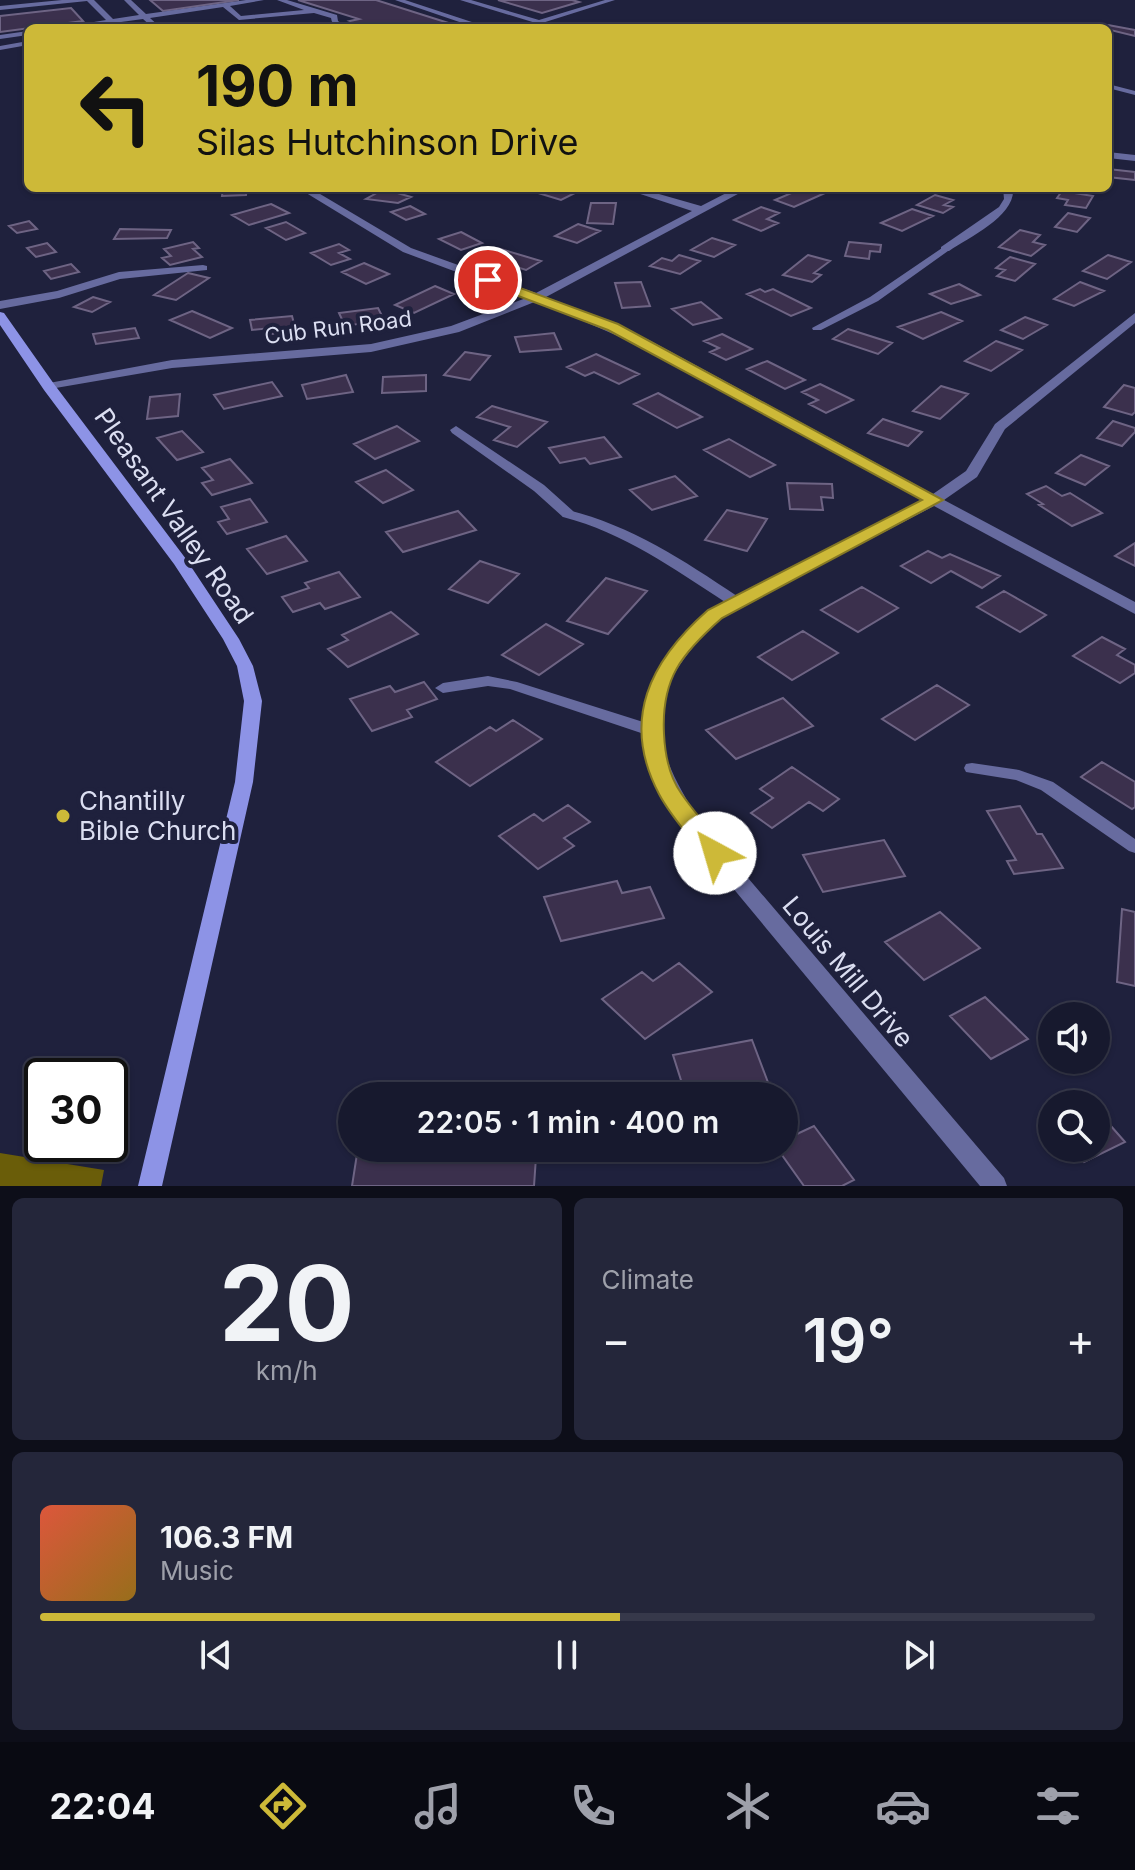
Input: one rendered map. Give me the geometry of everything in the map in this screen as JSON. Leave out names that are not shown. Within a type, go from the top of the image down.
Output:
[{"type":"main road","name":"Pleasant Valley Road","points":[[0,316],[180,562],[231,639],[245,666],[253,701],[244,782],[150,1186]]},
{"type":"street","points":[[1112,155],[1135,158]]},
{"type":"street","points":[[310,192],[407,250],[613,327],[645,343],[1135,609]]},
{"type":"street","points":[[640,192],[701,210]]},
{"type":"street","name":"Cub Run Road","points":[[49,387],[172,364],[371,348],[455,329],[537,298],[736,192]]},
{"type":"street","points":[[945,249],[1003,209],[1009,199],[1008,192]]},
{"type":"street","points":[[0,305],[59,294],[119,276],[203,268]]},
{"type":"street","name":"Louis Mill Drive","points":[[995,1186],[695,829],[660,774],[655,756],[652,707],[658,684],[669,663],[689,637],[706,622],[934,500],[972,474],[1000,427],[1135,317]]},
{"type":"street","points":[[568,514],[594,519],[632,535],[737,603]]},
{"type":"lane","points":[[0,8],[84,0]]},
{"type":"lane","points":[[90,0],[114,24]]},
{"type":"lane","points":[[127,0],[153,24]]},
{"type":"lane","points":[[90,24],[261,0]]},
{"type":"lane","points":[[280,0],[334,17],[340,24]]},
{"type":"lane","points":[[398,0],[474,24]]},
{"type":"lane","points":[[463,0],[539,22],[612,0]]},
{"type":"lane","points":[[249,2],[267,15]]},
{"type":"lane","points":[[224,5],[239,18],[314,11]]},
{"type":"lane","points":[[0,37],[24,34]]},
{"type":"lane","points":[[0,48],[24,44]]},
{"type":"lane","points":[[1112,87],[1135,93]]},
{"type":"lane","points":[[817,328],[874,299],[945,249]]},
{"type":"lane","points":[[456,430],[539,488],[568,514]]},
{"type":"lane","points":[[443,688],[488,681],[512,685],[653,731]]},
{"type":"lane","points":[[972,768],[1019,775],[1047,786],[1135,847]]},
{"type":"shaded area","points":[[0,1153],[24,1157],[24,1162],[55,1162],[104,1170],[101,1186],[0,1186]]},
{"type":"building","points":[[150,0],[239,0],[163,11]]},
{"type":"building","points":[[298,0],[376,0],[452,24],[359,24],[350,21],[359,19]]},
{"type":"building","points":[[498,0],[572,0],[579,2],[542,13]]},
{"type":"building","points":[[71,8],[83,21],[24,24],[24,29],[0,32],[0,16]]},
{"type":"building","points":[[1112,26],[1135,30],[1135,36],[1112,30]]},
{"type":"building","points":[[1112,169],[1135,172],[1135,180],[1112,177]]},
{"type":"building","points":[[222,192],[246,192],[246,195],[222,196]]},
{"type":"building","points":[[379,192],[411,197],[398,203],[366,199]]},
{"type":"building","points":[[535,192],[577,192],[561,200]]},
{"type":"building","points":[[794,192],[825,193],[794,207],[775,200]]},
{"type":"building","points":[[1061,192],[1093,196],[1086,208],[1065,205],[1068,200],[1057,198]]},
{"type":"building","points":[[935,195],[953,200],[944,205],[953,207],[943,213],[917,205]]},
{"type":"building","points":[[591,203],[616,203],[613,224],[587,223]]},
{"type":"building","points":[[271,204],[289,213],[249,225],[232,215]]},
{"type":"building","points":[[410,206],[425,214],[406,220],[391,212]]},
{"type":"building","points":[[761,207],[779,213],[767,219],[778,223],[761,231],[734,220]]},
{"type":"building","points":[[912,209],[933,216],[902,231],[881,223]]},
{"type":"building","points":[[1068,213],[1090,218],[1077,232],[1055,227]]},
{"type":"building","points":[[29,221],[37,229],[17,233],[9,226]]},
{"type":"building","points":[[286,222],[305,233],[286,240],[266,228]]},
{"type":"building","points":[[578,224],[600,231],[577,243],[555,236]]},
{"type":"building","points":[[120,229],[171,230],[167,238],[114,239]]},
{"type":"building","points":[[1020,230],[1040,235],[1033,242],[1045,245],[1031,256],[999,247]]},
{"type":"building","points":[[461,232],[482,243],[461,250],[439,239]]},
{"type":"building","points":[[712,238],[735,245],[714,257],[691,250]]},
{"type":"building","points":[[193,242],[199,248],[193,249],[202,257],[170,265],[162,258],[171,256],[164,249]]},
{"type":"building","points":[[849,242],[881,245],[880,252],[870,251],[869,259],[845,256]]},
{"type":"building","points":[[47,243],[56,252],[36,257],[27,248]]},
{"type":"building","points":[[339,244],[349,250],[339,253],[350,259],[331,265],[311,253]]},
{"type":"building","points":[[497,248],[541,261],[526,270],[482,256]]},
{"type":"building","points":[[679,255],[700,261],[680,274],[650,266],[662,258],[672,261]]},
{"type":"building","points":[[808,255],[830,261],[814,273],[821,275],[812,282],[783,275]]},
{"type":"building","points":[[1108,255],[1131,262],[1107,279],[1083,271]]},
{"type":"building","points":[[1010,257],[1035,264],[1015,281],[997,276],[1005,270],[996,268]]},
{"type":"building","points":[[364,263],[389,274],[366,284],[342,272]]},
{"type":"building","points":[[71,264],[79,272],[51,279],[44,271]]},
{"type":"building","points":[[188,273],[209,278],[176,300],[154,295]]},
{"type":"building","points":[[641,282],[650,306],[622,308],[615,283]]},
{"type":"building","points":[[1080,282],[1104,291],[1074,306],[1054,299]]},
{"type":"building","points":[[959,284],[980,295],[951,304],[930,294]]},
{"type":"building","points":[[435,286],[454,294],[414,313],[395,305]]},
{"type":"building","points":[[760,289],[765,292],[773,289],[811,308],[791,316],[747,294]]},
{"type":"building","points":[[93,297],[110,302],[92,312],[74,307]]},
{"type":"building","points":[[701,302],[721,318],[693,325],[672,309]]},
{"type":"building","points":[[378,308],[384,320],[345,326],[339,313]]},
{"type":"building","points":[[192,311],[232,328],[210,338],[170,320]]},
{"type":"building","points":[[941,312],[962,321],[923,339],[898,327]]},
{"type":"building","points":[[292,316],[296,331],[272,334],[271,328],[252,330],[250,320]]},
{"type":"building","points":[[1025,317],[1047,325],[1023,339],[1001,330]]},
{"type":"building","points":[[135,328],[139,338],[96,344],[93,334]]},
{"type":"building","points":[[848,329],[892,343],[878,354],[833,339]]},
{"type":"building","points":[[554,333],[561,349],[520,352],[515,337]]},
{"type":"building","points":[[722,334],[752,349],[726,360],[710,352],[719,348],[704,341]]},
{"type":"building","points":[[996,341],[1022,350],[991,371],[965,361]]},
{"type":"building","points":[[465,352],[490,356],[470,380],[444,375]]},
{"type":"building","points":[[596,354],[639,374],[619,384],[594,372],[585,376],[567,367]]},
{"type":"building","points":[[767,361],[805,380],[785,389],[747,369]]},
{"type":"building","points":[[346,375],[353,392],[307,399],[302,385]]},
{"type":"building","points":[[426,375],[426,391],[382,393],[383,377]]},
{"type":"building","points":[[272,382],[282,396],[224,409],[214,395]]},
{"type":"building","points":[[820,384],[853,400],[826,413],[809,404],[818,400],[802,392]]},
{"type":"building","points":[[1124,385],[1135,388],[1135,412],[1132,415],[1104,407]]},
{"type":"building","points":[[941,386],[968,394],[940,419],[913,411]]},
{"type":"building","points":[[658,393],[702,417],[677,428],[634,404]]},
{"type":"building","points":[[180,394],[178,416],[147,419],[150,397]]},
{"type":"building","points":[[492,406],[547,422],[517,447],[494,440],[510,427],[477,417]]},
{"type":"building","points":[[883,419],[922,432],[908,446],[868,433]]},
{"type":"building","points":[[1113,421],[1135,428],[1122,446],[1097,438]]},
{"type":"building","points":[[397,426],[419,441],[375,459],[354,444]]},
{"type":"building","points":[[182,431],[203,452],[177,460],[157,438]]},
{"type":"building","points":[[604,437],[621,457],[590,464],[585,458],[560,463],[549,448]]},
{"type":"building","points":[[729,439],[775,465],[750,477],[704,450]]},
{"type":"building","points":[[1081,455],[1109,466],[1085,485],[1056,473]]},
{"type":"building","points":[[230,459],[252,483],[212,495],[202,483],[213,480],[202,468]]},
{"type":"building","points":[[386,470],[413,490],[383,503],[356,482]]},
{"type":"building","points":[[675,476],[697,496],[652,510],[630,490]]},
{"type":"building","points":[[787,483],[832,484],[833,498],[821,497],[823,510],[790,509]]},
{"type":"building","points":[[1046,486],[1062,496],[1070,493],[1102,513],[1072,526],[1027,494]]},
{"type":"building","points":[[250,499],[267,522],[227,534],[218,522],[229,519],[221,507]]},
{"type":"building","points":[[727,510],[767,519],[747,551],[705,540]]},
{"type":"building","points":[[458,511],[476,530],[403,552],[386,532]]},
{"type":"building","points":[[286,536],[307,561],[267,574],[247,549]]},
{"type":"building","points":[[1135,543],[1135,566],[1115,556]]},
{"type":"building","points":[[928,551],[942,558],[950,554],[1000,576],[982,588],[951,571],[931,583],[901,566]]},
{"type":"building","points":[[480,561],[519,574],[488,603],[449,589]]},
{"type":"building","points":[[339,572],[360,597],[325,609],[320,603],[293,612],[282,597],[309,588],[305,583]]},
{"type":"building","points":[[606,578],[647,591],[608,634],[567,621]]},
{"type":"building","points":[[862,587],[898,608],[858,632],[821,610]]},
{"type":"building","points":[[1004,591],[1046,615],[1020,632],[977,607]]},
{"type":"building","points":[[391,612],[418,634],[348,667],[328,649],[348,640],[342,635]]},
{"type":"building","points":[[546,624],[583,644],[539,675],[502,655]]},
{"type":"building","points":[[803,631],[838,653],[792,680],[758,657]]},
{"type":"building","points":[[1102,637],[1125,649],[1117,655],[1135,665],[1135,673],[1120,683],[1073,656]]},
{"type":"building","points":[[424,682],[437,699],[407,710],[412,717],[372,731],[350,699],[390,686],[395,692]]},
{"type":"building","points":[[937,685],[969,705],[915,740],[882,719]]},
{"type":"building","points":[[783,698],[813,726],[736,759],[706,730]]},
{"type":"building","points":[[513,720],[542,739],[470,786],[436,762],[490,727],[496,731]]},
{"type":"building","points":[[1102,762],[1135,782],[1135,807],[1132,809],[1081,777]]},
{"type":"building","points":[[792,767],[839,799],[823,811],[809,802],[772,828],[751,813],[773,798],[760,789]]},
{"type":"building","points":[[568,805],[590,822],[564,838],[574,846],[538,869],[499,836],[534,814],[543,821]]},
{"type":"building","points":[[1020,806],[1063,868],[1014,874],[1007,861],[1016,860],[987,811]]},
{"type":"building","points":[[884,840],[905,876],[823,892],[803,855]]},
{"type":"building","points":[[617,881],[622,893],[650,887],[664,918],[561,941],[544,897]]},
{"type":"building","points":[[1122,909],[1135,912],[1135,986],[1117,982]]},
{"type":"building","points":[[940,912],[980,948],[924,980],[885,942]]},
{"type":"building","points":[[679,963],[712,992],[645,1039],[602,999],[642,972],[653,981]]},
{"type":"building","points":[[985,997],[1028,1039],[991,1059],[950,1016]]},
{"type":"building","points":[[752,1040],[768,1082],[682,1082],[673,1055]]},
{"type":"building","points":[[1110,1125],[1125,1142],[1110,1149]]},
{"type":"building","points":[[814,1126],[854,1180],[842,1186],[804,1186],[787,1162],[798,1162],[798,1133]]},
{"type":"building","points":[[356,1162],[536,1162],[534,1186],[352,1186]]},
{"type":"place","name":"Chantilly Bible Church","points":[[63,816]]},
{"type":"route","points":[[488,280],[613,327],[934,500],[715,614],[689,637],[669,663],[658,684],[652,707],[655,756],[669,793],[715,853]]}]
